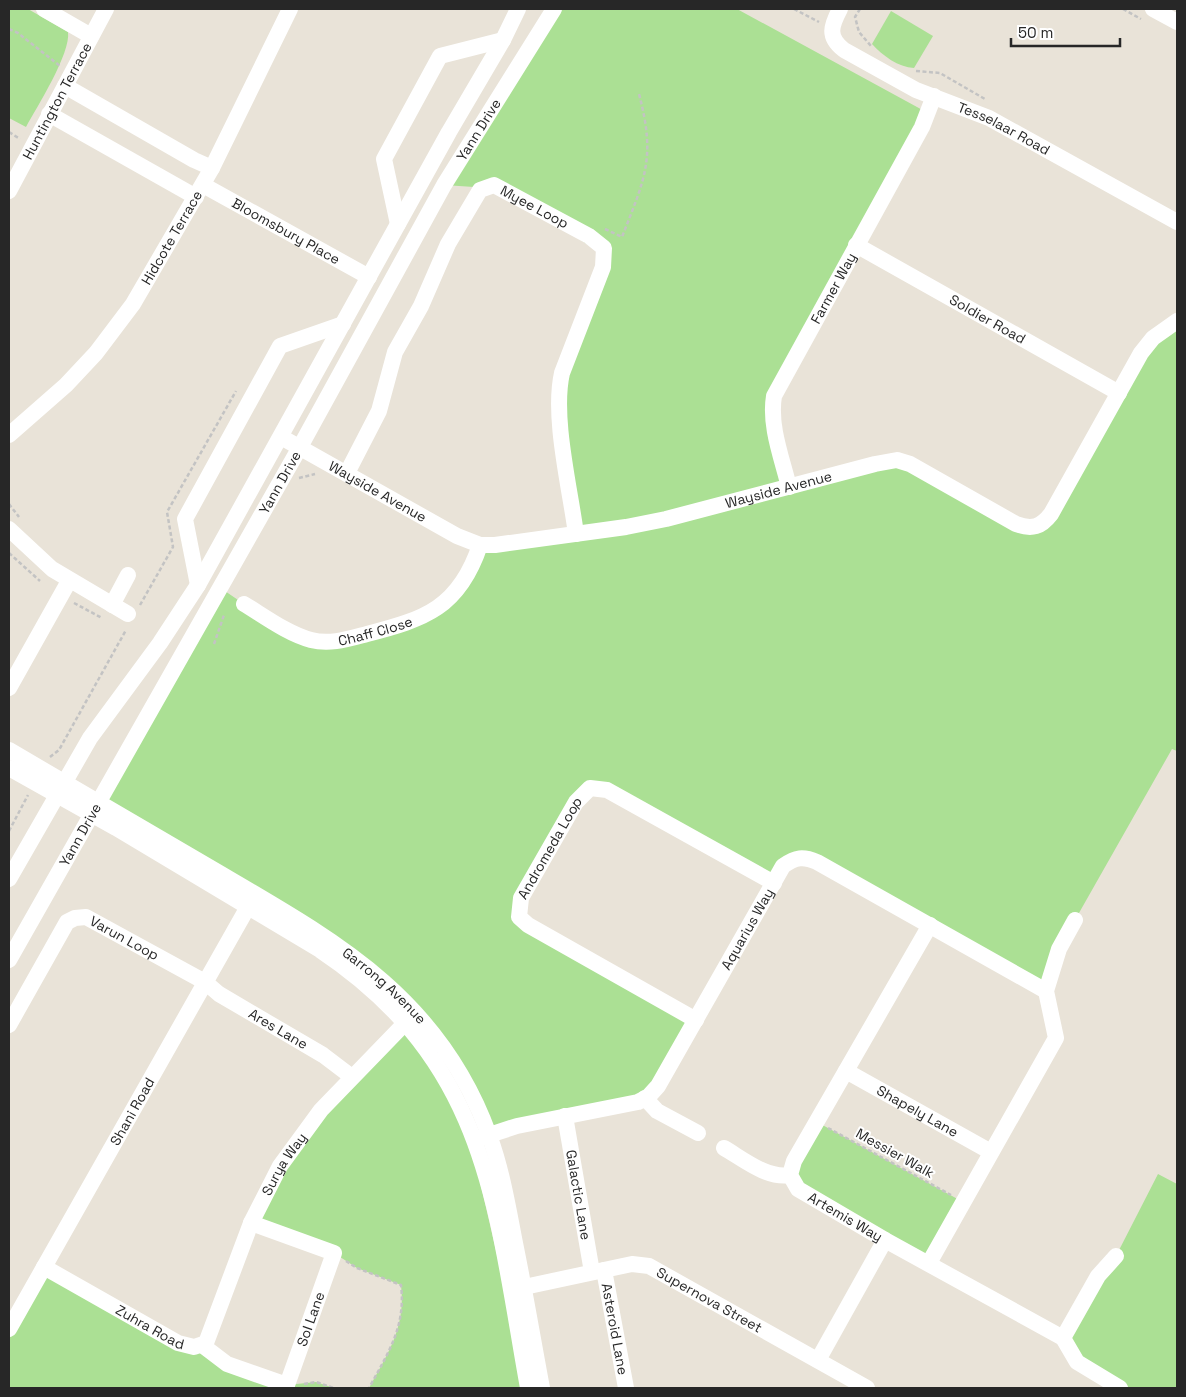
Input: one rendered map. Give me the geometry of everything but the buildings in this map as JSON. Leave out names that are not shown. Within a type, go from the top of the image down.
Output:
[{"type":"street","points":[[44,9],[91,36]]},
{"type":"street","name":"Huntington Terrace","points":[[9,191],[106,9]]},
{"type":"street","name":"Hidcote Terrace","points":[[9,435],[66,384],[115,329],[133,304],[212,168],[290,9]]},
{"type":"street","name":"Yann Drive","points":[[9,879],[60,789],[101,723],[160,643],[198,584],[398,224],[503,40],[518,9]]},
{"type":"street","name":"Yann Drive","points":[[9,960],[300,447],[444,184],[554,9]]},
{"type":"street","points":[[831,32],[840,9]]},
{"type":"street","points":[[1153,9],[1177,22]]},
{"type":"street","name":"Tesselaar Road","points":[[831,32],[837,45],[902,83],[989,118],[1177,222]]},
{"type":"street","points":[[398,224],[384,159],[440,56],[503,40]]},
{"type":"street","points":[[68,79],[194,160],[212,168]]},
{"type":"street","name":"Farmer Way","points":[[789,487],[772,413],[774,396],[922,127],[934,96]]},
{"type":"street","name":"Bloomsbury Place","points":[[50,114],[199,192],[369,277]]},
{"type":"street","name":"Myee Loop","points":[[347,473],[375,422],[395,352],[421,306],[448,244],[480,190],[494,185],[504,189],[598,242]]},
{"type":"street","points":[[576,534],[559,413],[558,389],[562,373],[603,267],[604,248],[598,242]]},
{"type":"street","name":"Soldier Road","points":[[856,245],[1119,392]]},
{"type":"street","name":"Wayside Avenue","points":[[281,437],[457,536],[480,545],[495,545],[576,534],[666,519],[889,460],[902,460],[1016,524],[1032,528],[1039,526],[1051,514],[1147,344],[1177,322]]},
{"type":"street","points":[[198,584],[185,519],[280,346],[343,324]]},
{"type":"street","points":[[16,525],[35,556],[69,581],[131,617]]},
{"type":"street","name":"Chaff Close","points":[[244,604],[309,640],[334,642],[346,640],[411,623],[438,608],[468,575],[480,545]]},
{"type":"street","points":[[112,605],[128,575]]},
{"type":"street","points":[[9,688],[69,581]]},
{"type":"street","name":"Garrong Avenue","points":[[9,750],[43,770],[60,789]]},
{"type":"street","name":"Garrong Avenue","points":[[9,768],[34,784],[60,789],[252,901],[343,965],[410,1018],[482,1137],[489,1180],[542,1388]]},
{"type":"street","name":"Andromeda Loop","points":[[696,1020],[528,925],[519,917],[521,898],[582,794],[590,788],[607,790],[774,883]]},
{"type":"street","name":"Aquarius Way","points":[[645,1098],[658,1086],[784,866],[795,858],[806,857],[817,862],[1046,991]]},
{"type":"street","name":"Shani Road","points":[[9,1329],[252,901]]},
{"type":"street","name":"Varun Loop","points":[[9,1025],[63,928],[67,922],[76,918],[94,920],[205,982]]},
{"type":"street","points":[[929,1263],[1056,1038],[1046,991],[1059,949],[1075,920]]},
{"type":"street","points":[[724,1148],[768,1173],[781,1177],[790,1175],[794,1161],[930,925]]},
{"type":"street","name":"Ares Lane","points":[[205,982],[220,994],[323,1056],[352,1076]]},
{"type":"street","name":"Surya Way","points":[[202,1345],[209,1339],[251,1223],[280,1166],[321,1110],[410,1018]]},
{"type":"street","name":"Shapely Lane","points":[[846,1071],[991,1152]]},
{"type":"street","points":[[482,1137],[517,1126],[638,1102],[645,1098],[657,1111],[698,1133]]},
{"type":"street","name":"Galactic Lane","points":[[565,1116],[598,1271]]},
{"type":"street","name":"Artemis Way","points":[[790,1175],[798,1189],[885,1240],[1063,1338]]},
{"type":"street","points":[[251,1223],[334,1253]]},
{"type":"street","points":[[818,1360],[885,1240]]},
{"type":"street","name":"Sol Lane","points":[[287,1386],[334,1253]]},
{"type":"street","points":[[1116,1256],[1098,1276],[1063,1338],[1077,1362],[1120,1388]]},
{"type":"street","name":"Supernova Street","points":[[517,1288],[632,1264],[649,1266],[662,1271],[867,1388]]},
{"type":"street","name":"Zuhra Road","points":[[44,1268],[178,1343],[194,1347],[202,1345],[227,1364],[287,1386]]},
{"type":"street","name":"Asteroid Lane","points":[[598,1271],[626,1388]]},
{"type":"street","name":"Garrong Avenue","points":[[517,1288],[528,1388]]},
{"type":"path","points":[[794,9],[831,32]]},
{"type":"path","points":[[9,29],[68,79]]},
{"type":"path","points":[[598,242],[605,228],[622,237],[646,171],[648,137],[639,94]]},
{"type":"path","points":[[43,770],[49,758],[59,750],[131,617],[173,547],[167,512],[238,388]]},
{"type":"path","points":[[9,504],[16,525]]},
{"type":"path","points":[[128,575],[150,587]]},
{"type":"path","points":[[9,831],[34,784]]},
{"type":"path","name":"Messier Walk","points":[[816,1122],[963,1202]]},
{"type":"path","points":[[334,1253],[357,1268],[401,1285],[403,1305],[394,1343],[369,1388]]},
{"type":"path","points":[[287,1386],[316,1382],[334,1388]]},
{"type":"green space","points":[[9,9],[28,9],[68,32],[68,41],[59,66],[26,127],[9,118]]},
{"type":"green space","points":[[551,9],[737,9],[928,113],[777,388],[789,487],[889,460],[1016,524],[1039,526],[1141,353],[1177,321],[1177,751],[1172,749],[1075,920],[1046,991],[806,857],[774,883],[590,788],[519,917],[696,1020],[648,1097],[489,1135],[416,1013],[97,802],[219,587],[244,604],[321,642],[438,608],[480,545],[576,534],[557,401],[605,256],[504,189],[444,185]]},
{"type":"green space","points":[[891,11],[933,36],[914,68],[902,66],[891,60],[872,44]]},
{"type":"green space","points":[[405,1022],[464,1113],[528,1388],[369,1388],[389,1351],[398,1327],[402,1300],[401,1285],[357,1268],[334,1253],[251,1223],[280,1166]]},
{"type":"green space","points":[[817,1122],[963,1202],[929,1263],[798,1189],[791,1169]]},
{"type":"green space","points":[[1158,1174],[1177,1184],[1177,1388],[1120,1388],[1077,1362],[1063,1338],[1116,1256]]},
{"type":"green space","points":[[44,1267],[178,1343],[287,1385],[316,1382],[334,1388],[9,1388],[9,1329]]}]
